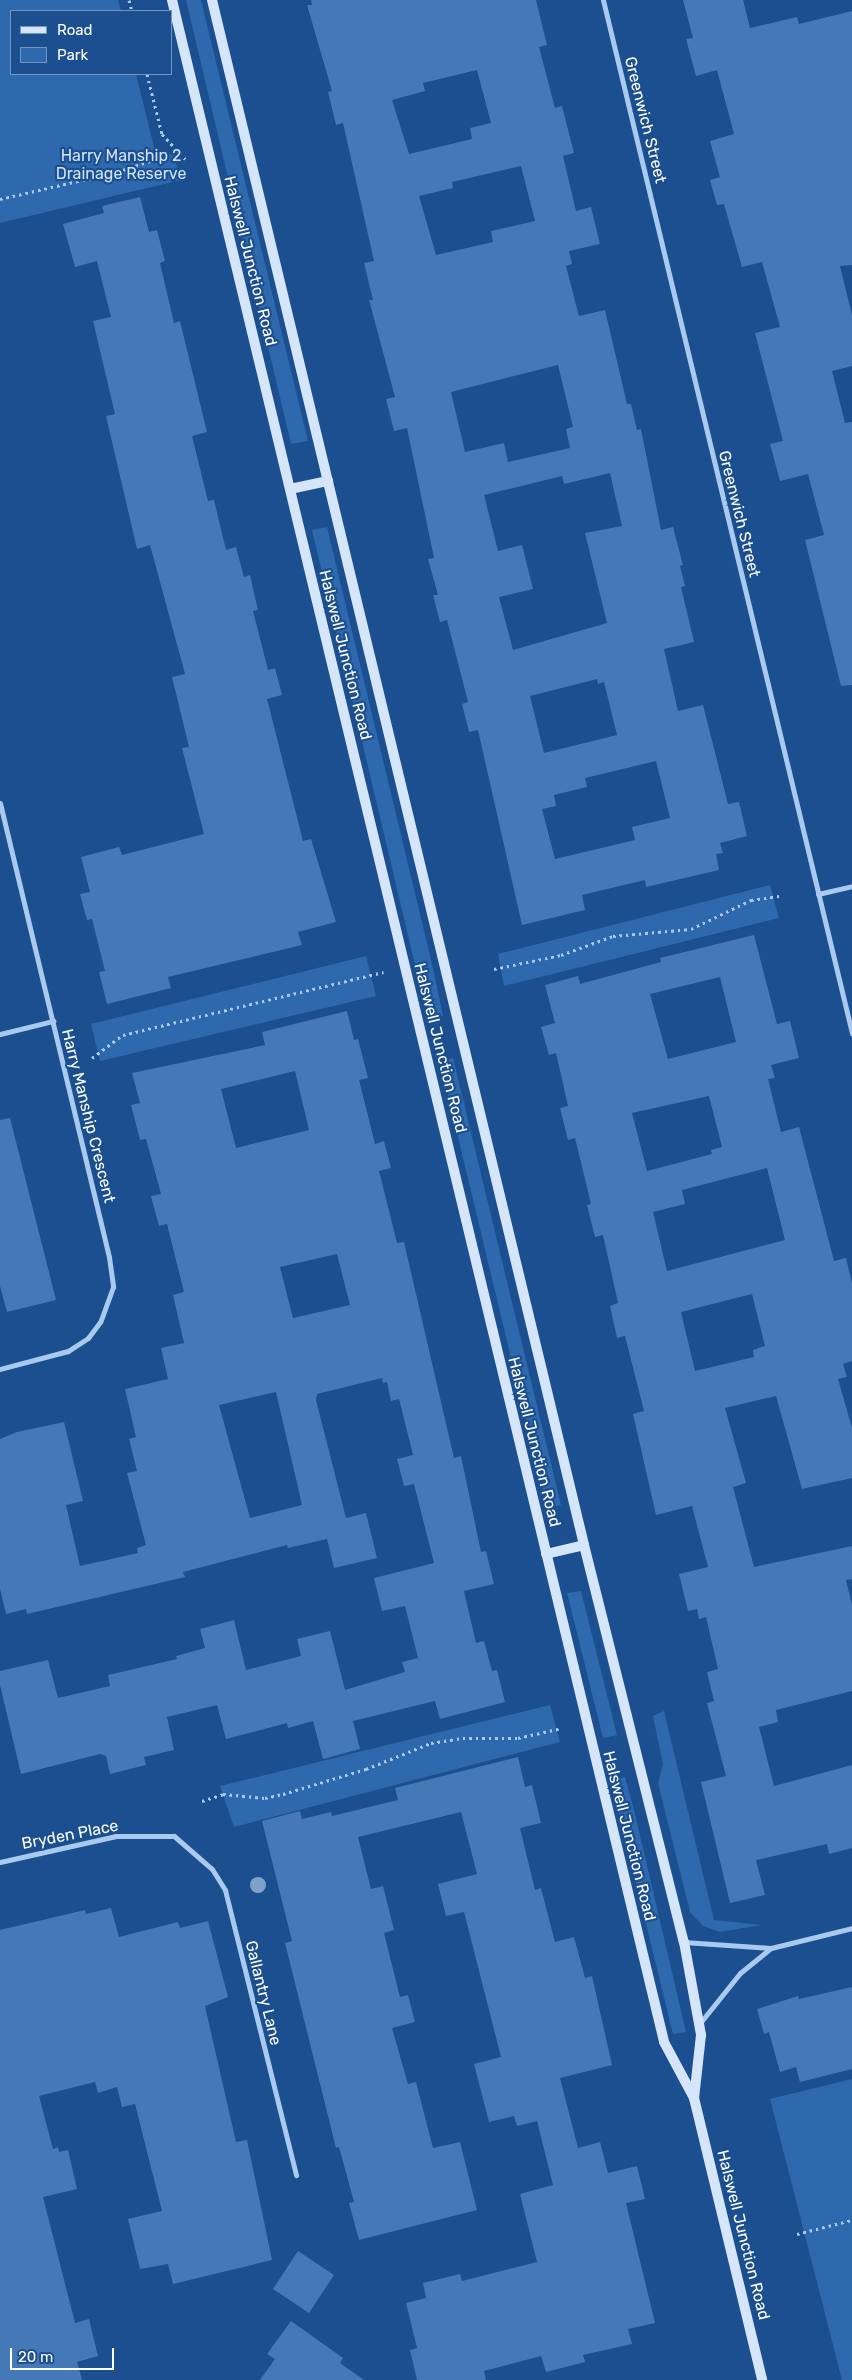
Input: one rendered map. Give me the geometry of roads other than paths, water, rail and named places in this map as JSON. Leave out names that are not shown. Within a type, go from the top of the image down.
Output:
[{"type":"main road","name":"Halswell Junction Road","points":[[172,0],[664,2042],[694,2098],[762,2380]]},
{"type":"main road","name":"Halswell Junction Road","points":[[212,0],[584,1545],[684,1942],[699,2024],[694,2098]]},
{"type":"main road","points":[[290,489],[328,481]]},
{"type":"main road","points":[[546,1554],[584,1545]]},
{"type":"street","name":"Greenwich Street","points":[[603,0],[852,1033]]},
{"type":"street","name":"Harry Manship Crescent","points":[[0,803],[110,1257],[113,1287],[100,1322],[88,1338],[68,1351],[0,1369]]},
{"type":"street","points":[[818,894],[852,886]]},
{"type":"street","points":[[0,1034],[53,1021]]},
{"type":"street","name":"Bryden Place","points":[[0,1862],[116,1836],[174,1836]]},
{"type":"street","name":"Gallantry Lane","points":[[174,1836],[212,1869],[225,1890],[296,2175]]},
{"type":"street","points":[[684,1942],[771,1948],[852,1928]]},
{"type":"street","points":[[699,2024],[740,1973],[771,1948]]},
{"type":"park label","name":"Harry Manship 2 Drainage Reserve","points":[[121,165]]}]
